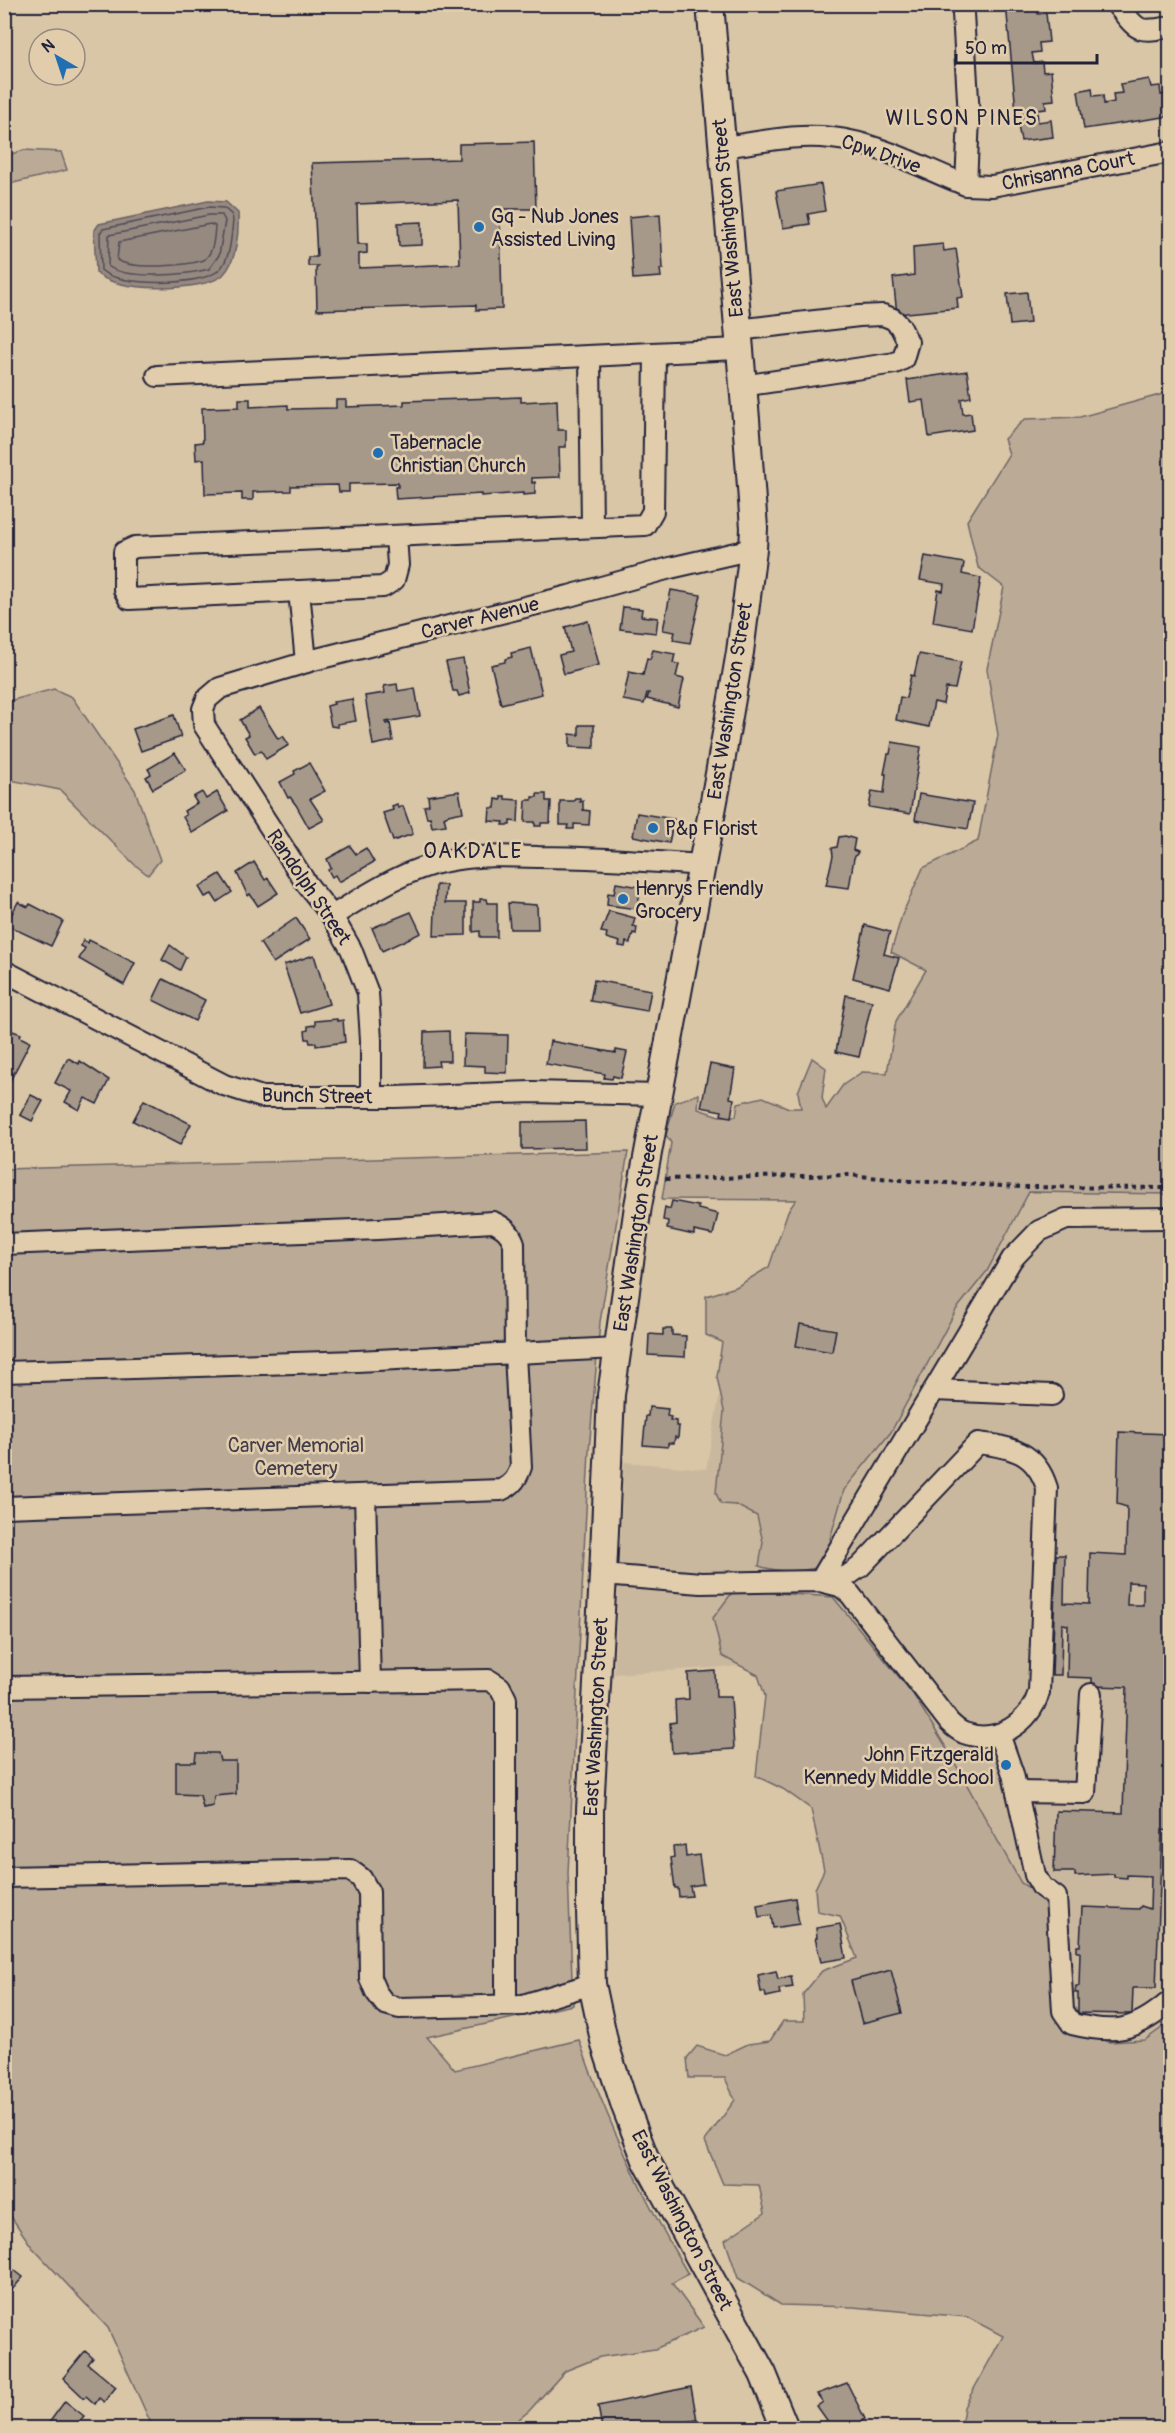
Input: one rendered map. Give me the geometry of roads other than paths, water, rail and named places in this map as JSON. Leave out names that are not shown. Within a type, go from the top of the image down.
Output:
[{"type":"main road","name":"East Washington Street","points":[[710,4],[754,528],[753,549],[738,664],[644,1179],[610,1395],[590,1810],[592,1984],[605,2045],[646,2160],[763,2374],[785,2428]]},
{"type":"street","points":[[964,4],[969,117],[966,185]]},
{"type":"street","points":[[1116,4],[1137,29],[1145,31],[1170,27]]},
{"type":"street","name":"Cpw Drive","points":[[722,147],[813,136],[831,137],[861,143],[966,185]]},
{"type":"street","name":"Chrisanna Court","points":[[966,185],[992,186],[1170,152]]},
{"type":"street","points":[[157,376],[655,353],[737,340],[859,316],[883,315],[893,319],[900,326],[908,342],[903,358],[895,363],[742,386]]},
{"type":"street","points":[[396,536],[398,565],[394,580],[383,587],[129,599],[124,590],[124,552],[135,547],[645,525],[653,511],[655,353]]},
{"type":"street","points":[[590,356],[592,527]]},
{"type":"street","name":"Carver Avenue","points":[[211,694],[220,688],[306,662],[570,596],[670,568],[753,549]]},
{"type":"street","points":[[299,591],[306,662]]},
{"type":"street","name":"Randolph Street","points":[[211,694],[202,710],[204,725],[306,883],[332,916],[351,949],[368,993],[371,1097]]},
{"type":"street","points":[[332,916],[382,885],[414,871],[447,861],[494,856],[597,858],[702,865]]},
{"type":"street","name":"Bunch Street","points":[[4,971],[236,1090],[262,1096],[371,1097],[532,1092],[659,1095]]},
{"type":"street","points":[[820,1581],[1012,1258],[1039,1232],[1066,1219],[1170,1218]]},
{"type":"street","points":[[4,1244],[378,1229],[493,1222],[504,1226],[514,1243],[515,1354],[521,1467],[510,1486],[501,1490],[4,1507]]},
{"type":"street","points":[[4,1372],[515,1354],[616,1348]]},
{"type":"street","points":[[934,1390],[1052,1395]]},
{"type":"street","points":[[603,1575],[700,1583],[820,1581],[847,1576],[860,1567],[978,1443],[1011,1449],[1031,1458],[1044,1478],[1047,1488],[1039,1692],[1035,1705],[1028,1715],[999,1734],[989,1737],[962,1733],[949,1722],[850,1594],[840,1586],[820,1581]]},
{"type":"street","points":[[365,1495],[369,1682]]},
{"type":"street","points":[[4,1687],[489,1680],[500,1688],[506,1699],[506,2005]]},
{"type":"street","points":[[1017,1792],[1085,1793],[1091,1694]]},
{"type":"street","points":[[999,1734],[1017,1792],[1035,1875],[1042,1887],[1056,1897],[1063,2011],[1072,2024],[1094,2030],[1119,2030],[1149,2019],[1167,2004]]},
{"type":"street","points":[[4,1877],[350,1870],[362,1878],[369,1892],[370,1978],[385,2004],[399,2008],[523,2005],[592,1984]]},
{"type":"water","points":[[208,201],[226,202],[238,213],[234,254],[223,275],[213,281],[198,285],[159,288],[120,284],[105,279],[96,272],[94,231],[99,224]]},
{"type":"place","name":"Gq - Nub Jones Assisted Living","points":[[479,227]]},
{"type":"place","name":"Tabernacle Christian Church","points":[[378,453]]},
{"type":"place","name":"P&p Florist","points":[[653,828]]},
{"type":"place","name":"Henrys Friendly Grocery","points":[[623,899]]},
{"type":"place","name":"John Fitzgerald Kennedy Middle School","points":[[1006,1765]]},
{"type":"district","name":"WILSON PINES","points":[[962,118]]},
{"type":"district","name":"OAKDALE","points":[[473,851]]},
{"type":"park label","name":"Carver Memorial Cemetery","points":[[296,1456]]}]
